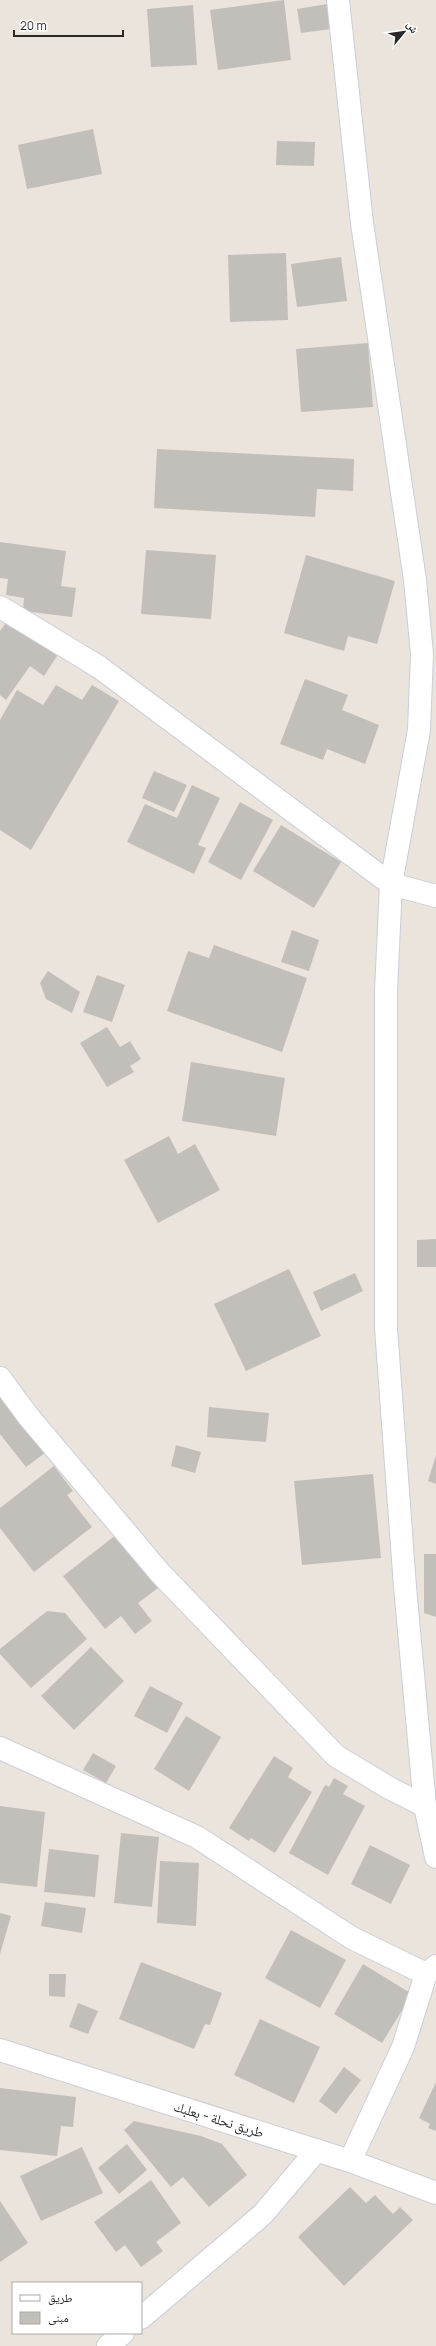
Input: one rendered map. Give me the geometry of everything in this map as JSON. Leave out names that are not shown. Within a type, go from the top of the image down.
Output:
[{"type":"street","points":[[338,0],[362,223],[415,580],[422,654],[419,730],[391,884],[386,991],[386,1328],[405,1587],[425,1806],[436,1857]]},
{"type":"street","points":[[0,607],[98,667],[391,884],[436,896]]},
{"type":"street","points":[[0,1378],[28,1416],[160,1573],[336,1756],[391,1789],[425,1806]]},
{"type":"street","points":[[0,1748],[197,1837],[352,1938],[431,1970],[402,2047],[350,2161]]},
{"type":"street","name":"طريق نحلة - بعلبك","points":[[0,2050],[317,2150],[436,2193]]},
{"type":"street","points":[[142,2317],[263,2214],[317,2150]]},
{"type":"street","points":[[108,2346],[122,2334]]},
{"type":"building","points":[[284,0],[291,60],[218,70],[210,10]]},
{"type":"building","points":[[327,4],[331,29],[301,33],[297,9]]},
{"type":"building","points":[[193,5],[197,65],[151,67],[147,9]]},
{"type":"building","points":[[93,129],[102,174],[27,189],[18,145]]},
{"type":"building","points":[[277,141],[315,142],[314,166],[276,165]]},
{"type":"building","points":[[286,253],[288,320],[230,322],[228,255]]},
{"type":"building","points":[[341,257],[347,301],[297,307],[291,264]]},
{"type":"building","points":[[368,343],[373,407],[301,412],[296,349]]},
{"type":"building","points":[[157,449],[354,459],[353,491],[317,489],[315,517],[154,508]]},
{"type":"building","points":[[0,542],[66,551],[61,586],[76,588],[72,617],[23,611],[24,598],[6,595],[8,579],[0,578]]},
{"type":"building","points":[[146,550],[216,555],[211,619],[141,614]]},
{"type":"building","points":[[306,555],[395,581],[377,644],[348,636],[344,651],[284,633]]},
{"type":"building","points":[[7,621],[57,656],[44,676],[30,666],[6,700],[0,695],[0,631]]},
{"type":"building","points":[[305,679],[348,695],[342,710],[379,725],[365,764],[327,749],[323,760],[280,744]]},
{"type":"building","points":[[56,685],[82,700],[92,685],[119,701],[31,850],[0,830],[0,720],[17,690],[43,705]]},
{"type":"building","points":[[154,771],[187,785],[174,812],[142,798]]},
{"type":"building","points":[[192,785],[220,798],[198,845],[206,848],[194,874],[127,842],[145,804],[177,818]]},
{"type":"building","points":[[240,802],[273,820],[241,880],[208,862]]},
{"type":"building","points":[[281,825],[341,862],[314,908],[253,871]]},
{"type":"building","points":[[292,930],[319,940],[309,971],[281,962]]},
{"type":"building","points":[[214,945],[307,978],[282,1052],[167,1011],[188,951],[209,958]]},
{"type":"building","points":[[48,971],[80,992],[72,1013],[46,999],[40,983]]},
{"type":"building","points":[[97,975],[125,985],[112,1022],[83,1012]]},
{"type":"building","points":[[107,1027],[120,1047],[130,1041],[141,1059],[130,1066],[134,1072],[107,1087],[80,1043]]},
{"type":"building","points":[[191,1062],[285,1078],[276,1136],[182,1121]]},
{"type":"building","points":[[169,1136],[178,1154],[195,1144],[220,1190],[158,1223],[124,1160]]},
{"type":"building","points":[[436,1239],[436,1267],[417,1267],[417,1240]]},
{"type":"building","points":[[289,1269],[321,1336],[246,1371],[214,1304]]},
{"type":"building","points":[[355,1273],[363,1291],[321,1311],[313,1292]]},
{"type":"building","points":[[0,1387],[49,1450],[26,1467],[0,1434]]},
{"type":"building","points":[[209,1407],[269,1413],[266,1442],[207,1437]]},
{"type":"building","points":[[176,1445],[201,1452],[195,1473],[171,1466]]},
{"type":"building","points":[[436,1455],[436,1484],[428,1481]]},
{"type":"building","points":[[54,1466],[73,1491],[67,1495],[92,1527],[34,1572],[0,1528],[0,1508]]},
{"type":"building","points":[[373,1474],[381,1558],[302,1565],[294,1481]]},
{"type":"building","points":[[116,1535],[158,1588],[138,1603],[152,1621],[135,1634],[121,1616],[105,1629],[63,1576]]},
{"type":"building","points":[[424,1554],[436,1554],[436,1617],[424,1613]]},
{"type":"building","points":[[47,1611],[65,1613],[87,1639],[31,1688],[0,1654],[0,1649]]},
{"type":"building","points":[[91,1647],[124,1681],[74,1730],[41,1696]]},
{"type":"building","points":[[150,1686],[183,1703],[167,1733],[134,1716]]},
{"type":"building","points":[[186,1716],[221,1737],[189,1791],[154,1769]]},
{"type":"building","points":[[93,1753],[116,1766],[106,1783],[83,1770]]},
{"type":"building","points":[[274,1756],[293,1768],[288,1777],[312,1792],[275,1853],[251,1838],[249,1841],[229,1828]]},
{"type":"building","points":[[334,1778],[348,1786],[343,1794],[365,1806],[328,1875],[289,1853],[325,1785],[329,1787]]},
{"type":"building","points":[[0,1806],[45,1812],[37,1887],[0,1883]]},
{"type":"building","points":[[121,1833],[159,1837],[152,1907],[114,1903]]},
{"type":"building","points":[[370,1845],[410,1865],[391,1904],[351,1884]]},
{"type":"building","points":[[49,1849],[99,1855],[95,1897],[44,1892]]},
{"type":"building","points":[[160,1861],[199,1863],[196,1926],[157,1923]]},
{"type":"building","points":[[45,1902],[86,1908],[82,1933],[41,1926]]},
{"type":"building","points":[[0,1913],[11,1916],[0,1954]]},
{"type":"building","points":[[291,1930],[346,1960],[320,2008],[265,1978]]},
{"type":"building","points":[[141,1962],[222,1993],[210,2025],[205,2024],[194,2049],[119,2019]]},
{"type":"building","points":[[363,1964],[412,1994],[382,2043],[334,2014]]},
{"type":"building","points":[[49,1974],[66,1974],[65,1997],[49,1996]]},
{"type":"building","points":[[78,2003],[98,2011],[88,2034],[69,2027]]},
{"type":"building","points":[[260,2019],[320,2047],[294,2103],[234,2075]]},
{"type":"building","points":[[344,2067],[361,2080],[336,2114],[319,2101]]},
{"type":"building","points":[[436,2082],[436,2131],[428,2128],[430,2124],[419,2118]]},
{"type":"building","points":[[0,2088],[76,2097],[73,2127],[61,2126],[57,2156],[0,2150]]},
{"type":"building","points":[[134,2121],[201,2136],[222,2144],[247,2175],[209,2207],[183,2177],[171,2187],[124,2130]]},
{"type":"building","points":[[127,2144],[147,2170],[119,2194],[98,2168]]},
{"type":"building","points":[[82,2147],[103,2193],[41,2221],[20,2176]]},
{"type":"building","points":[[151,2180],[181,2223],[156,2242],[163,2251],[141,2267],[125,2245],[116,2252],[94,2222]]},
{"type":"building","points":[[350,2187],[366,2203],[375,2195],[393,2214],[400,2207],[413,2220],[344,2286],[298,2237]]},
{"type":"building","points":[[0,2201],[28,2243],[0,2262]]}]
